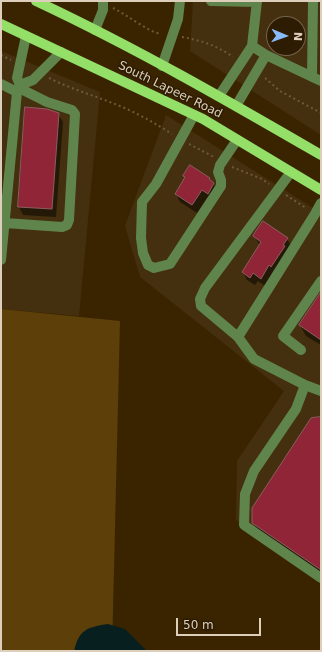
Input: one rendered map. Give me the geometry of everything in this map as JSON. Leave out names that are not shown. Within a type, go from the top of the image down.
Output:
[{"type":"main road","name":"South Lapeer Road","points":[[36,1],[95,30],[219,96],[321,155]]},
{"type":"main road","name":"South Lapeer Road","points":[[1,24],[194,115],[321,190]]},
{"type":"lane","points":[[95,30],[103,10],[103,1]]},
{"type":"lane","points":[[162,66],[178,19],[180,1]]},
{"type":"lane","points":[[211,1],[257,2],[252,46],[219,96]]},
{"type":"lane","points":[[268,56],[316,79],[313,1]]},
{"type":"lane","points":[[1,260],[4,223],[4,189],[19,88],[17,78],[26,36]]},
{"type":"lane","points":[[236,106],[266,55],[252,46]]},
{"type":"lane","points":[[19,88],[33,80],[61,52]]},
{"type":"lane","points":[[1,84],[19,88],[47,102],[72,110],[75,114],[69,220],[67,225],[62,227],[4,223]]},
{"type":"lane","points":[[194,115],[156,184],[142,202],[141,238],[143,254],[148,265],[154,268],[170,264],[221,186],[221,180],[218,172],[220,165],[237,140]]},
{"type":"lane","points":[[291,172],[205,288],[200,299],[201,306],[238,337],[254,359],[305,385],[321,391]]},
{"type":"lane","points":[[238,337],[321,203]]},
{"type":"lane","points":[[302,350],[284,336],[321,281]]},
{"type":"lane","points":[[305,385],[296,409],[254,471],[245,494],[244,525],[321,578]]},
{"type":"path","points":[[103,1],[158,34],[184,37],[209,44],[223,50],[241,63]]},
{"type":"path","points":[[1,55],[20,65]]},
{"type":"path","points":[[257,71],[280,91],[321,113]]},
{"type":"path","points":[[39,73],[88,95],[128,109],[180,140],[235,169],[262,179],[315,214]]},
{"type":"shaded area","points":[[193,1],[321,1],[321,135],[190,51]]},
{"type":"shaded area","points":[[1,51],[100,92],[79,316],[1,309]]},
{"type":"shaded area","points":[[166,115],[321,213],[321,578],[236,520],[237,461],[284,391],[140,277],[125,226]]},
{"type":"shaded area","points":[[1,309],[120,321],[112,651],[1,651]]},
{"type":"water","points":[[108,624],[125,629],[147,651],[74,651],[79,638],[85,630],[95,626]]},
{"type":"building","points":[[25,107],[47,109],[59,113],[52,209],[18,207]]},
{"type":"building","points":[[190,165],[210,178],[209,179],[214,183],[208,194],[202,190],[192,205],[175,194]]},
{"type":"building","points":[[263,221],[288,238],[283,245],[285,246],[271,267],[269,265],[261,279],[253,273],[250,278],[242,272],[261,242],[253,236]]},
{"type":"building","points":[[321,292],[321,340],[299,325]]},
{"type":"building","points":[[321,417],[321,570],[252,523],[252,508],[311,418]]}]
